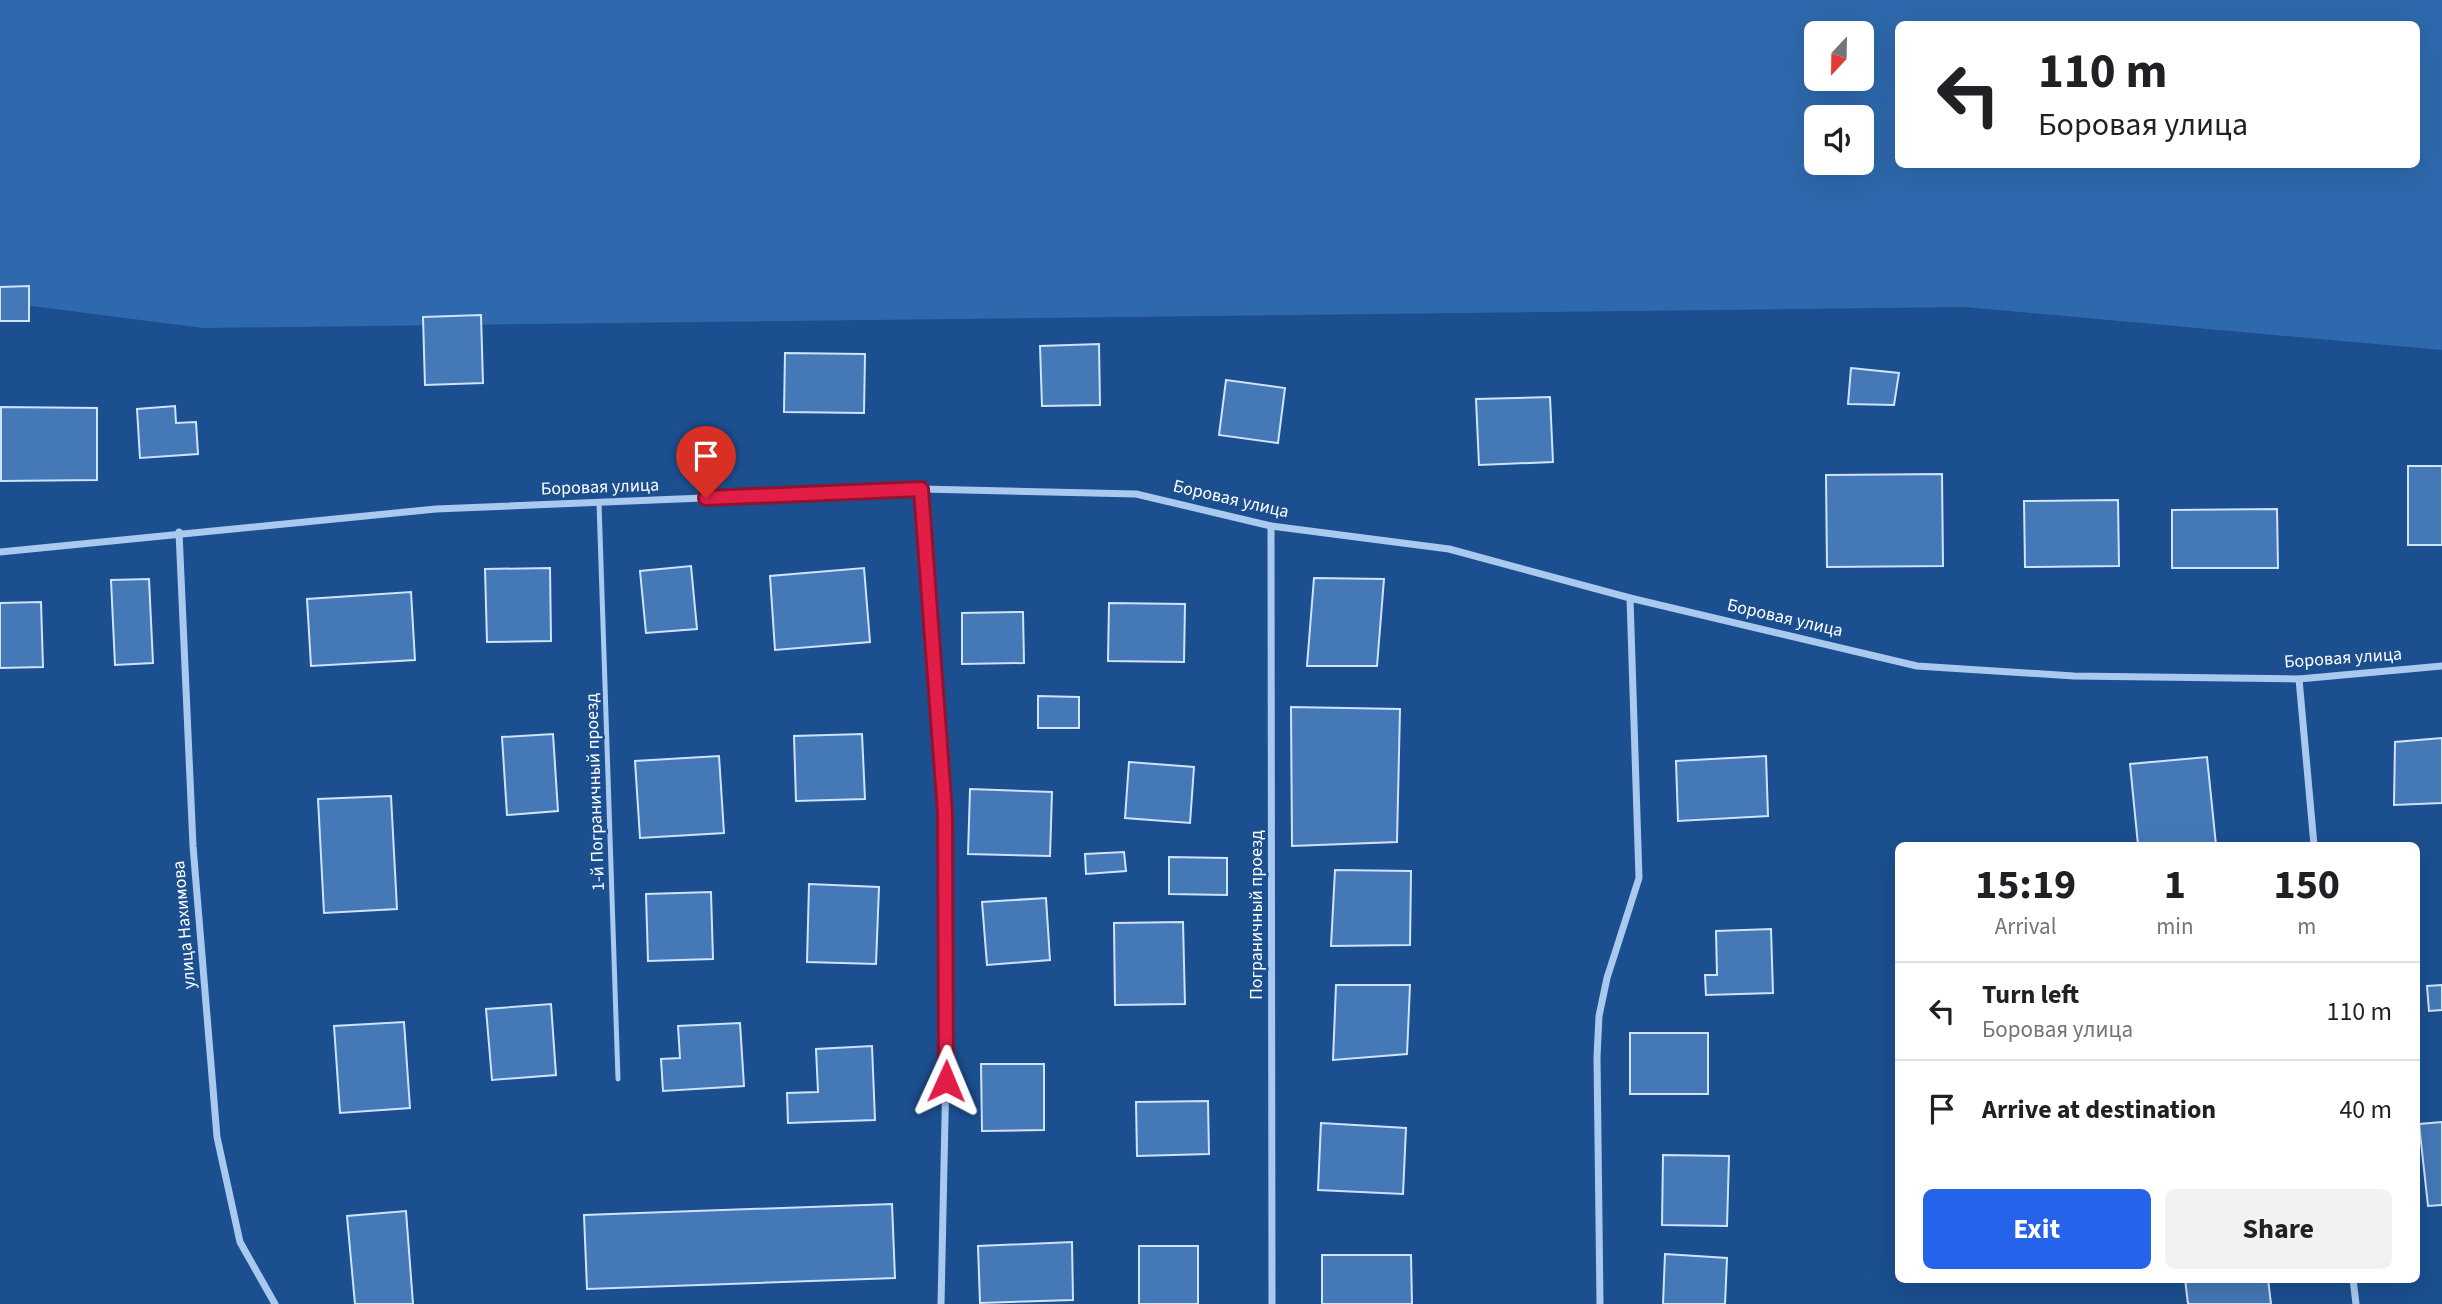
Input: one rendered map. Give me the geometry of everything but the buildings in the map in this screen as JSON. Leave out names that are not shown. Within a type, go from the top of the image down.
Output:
[{"type":"street","name":"Боровая улица","points":[[0,552],[179,532],[436,509],[921,489],[1136,494],[1271,526],[1449,549],[1630,598],[1917,666],[2074,676],[2299,679],[2442,666]]},
{"type":"street","points":[[921,489],[945,813],[947,1026],[941,1304]]},
{"type":"street","name":"Пограничный проезд","points":[[1271,526],[1272,1304]]},
{"type":"street","name":"улица Нахимова","points":[[179,532],[193,846],[217,1137],[240,1242],[275,1304]]},
{"type":"street","points":[[1600,1304],[1597,1057],[1599,1016],[1607,978],[1639,878],[1630,598]]},
{"type":"street","points":[[2299,679],[2314,842]]},
{"type":"street","points":[[2353,1283],[2356,1304]]},
{"type":"lane","name":"1-й Пограничный проезд","points":[[599,503],[618,1079]]},
{"type":"shaded area","points":[[0,0],[2442,0],[2442,350],[1964,307],[203,328],[0,302]]},
{"type":"route","points":[[706,498],[921,489],[945,813],[946,1081]]}]
